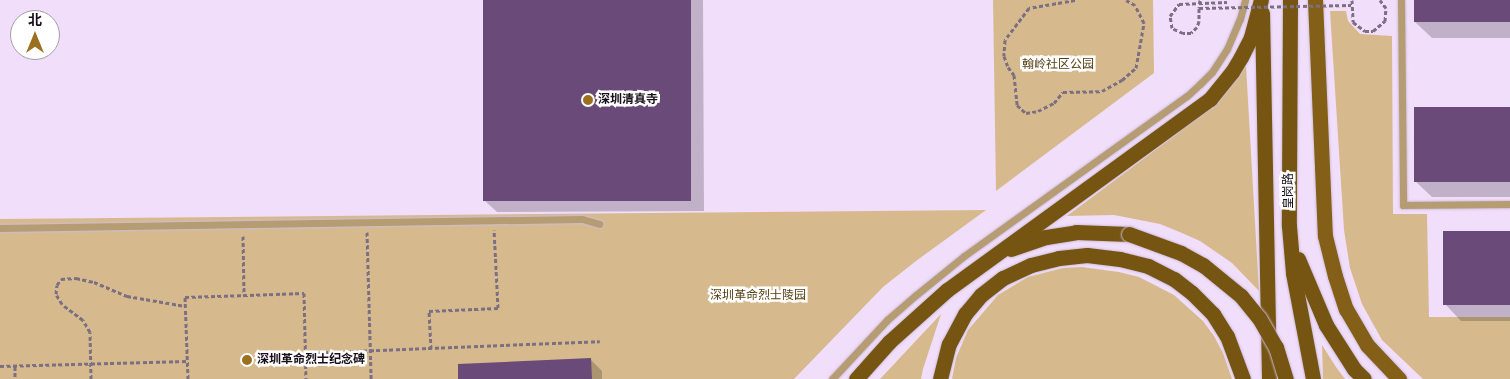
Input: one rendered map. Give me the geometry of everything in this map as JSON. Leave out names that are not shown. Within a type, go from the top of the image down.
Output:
[{"type":"highway","points":[[856,379],[916,316],[983,262],[1210,99],[1221,87],[1241,57],[1251,37],[1261,0]]},
{"type":"highway","name":"皇岗路","points":[[1261,0],[1264,54],[1269,377]]},
{"type":"highway","name":"皇岗路","points":[[1290,0],[1289,226],[1293,273],[1313,379]]},
{"type":"highway","points":[[1289,226],[1296,256],[1326,325],[1354,369],[1364,379]]},
{"type":"highway","points":[[983,262],[1021,244],[1046,237],[1076,232],[1129,234],[1181,253],[1203,265],[1241,296],[1259,318],[1276,346],[1286,379]]},
{"type":"highway","points":[[940,379],[949,344],[965,314],[981,295],[1003,278],[1031,265],[1060,258],[1087,255],[1120,258],[1148,266],[1174,279],[1192,293],[1213,314],[1227,336],[1241,373]]},
{"type":"main road","points":[[1315,0],[1326,236],[1335,276],[1346,309],[1368,345],[1399,379]]},
{"type":"lane","points":[[832,379],[886,320],[964,256],[1200,84],[1212,72],[1227,49],[1240,19],[1245,0]]},
{"type":"lane","points":[[1401,0],[1403,205],[1510,204]]},
{"type":"lane","points":[[0,228],[582,220],[598,224]]},
{"type":"path","points":[[1074,0],[1029,8],[1005,40],[1004,56],[1008,67],[1014,75],[1017,106],[1026,113],[1038,111],[1054,103],[1063,92],[1102,91],[1122,80],[1136,68],[1144,23],[1135,5],[1126,0]]},
{"type":"path","points":[[1200,0],[1199,8],[1199,21],[1191,33],[1183,33],[1172,28],[1170,16],[1172,10],[1178,4],[1195,3],[1227,2]]},
{"type":"path","points":[[1328,0],[1329,10]]},
{"type":"path","points":[[1352,0],[1353,22],[1358,28],[1373,31],[1385,21],[1386,8],[1380,0]]},
{"type":"path","points":[[1199,8],[1351,5]]},
{"type":"path","points":[[431,348],[429,311],[498,308],[493,221]]},
{"type":"path","points":[[366,224],[371,379]]},
{"type":"path","points":[[243,226],[244,295]]},
{"type":"path","points":[[91,379],[90,332],[83,320],[62,304],[56,294],[57,285],[61,280],[76,278],[94,282],[127,296],[185,306]]},
{"type":"path","points":[[188,379],[185,297],[304,293],[306,379]]},
{"type":"path","points":[[305,353],[600,341]]},
{"type":"path","points":[[0,366],[187,361]]},
{"type":"path","points":[[15,366],[15,379]]},
{"type":"green space","name":"翰岭社区公园","points":[[993,0],[1153,0],[1154,73],[996,191]]},
{"type":"green space","points":[[1330,11],[1346,11],[1348,21],[1360,34],[1392,36],[1393,214],[1427,214],[1429,317],[1510,317],[1510,379],[1423,379],[1382,340],[1362,304],[1350,268],[1344,230]]},
{"type":"green space","points":[[1246,66],[1259,291],[1232,263],[1200,241],[1160,224],[1114,215],[1067,216],[1178,133]]},
{"type":"green space","name":"深圳革命烈士陵园","points":[[986,210],[883,287],[794,379],[0,379],[0,219]]},
{"type":"green space","points":[[1082,267],[1139,277],[1174,295],[1203,321],[1214,336],[1223,353],[1232,379],[952,379],[956,358],[968,330],[998,295],[1028,277],[1063,268]]},
{"type":"green space","points":[[941,314],[921,379],[880,379]]},
{"type":"green space","points":[[1322,345],[1336,367],[1345,379],[1323,379]]},
{"type":"building","name":"深圳清真寺","points":[[483,0],[691,0],[691,201],[483,201]]},
{"type":"building","points":[[1414,0],[1510,0],[1510,22],[1414,22]]},
{"type":"building","points":[[1414,107],[1510,107],[1510,182],[1414,182]]},
{"type":"building","points":[[1443,231],[1510,231],[1510,305],[1443,305]]},
{"type":"building","points":[[591,358],[592,379],[458,379],[458,364]]},
{"type":"place","name":"深圳清真寺","points":[[588,100]]},
{"type":"place","name":"深圳革命烈士纪念碑","points":[[247,360]]}]
